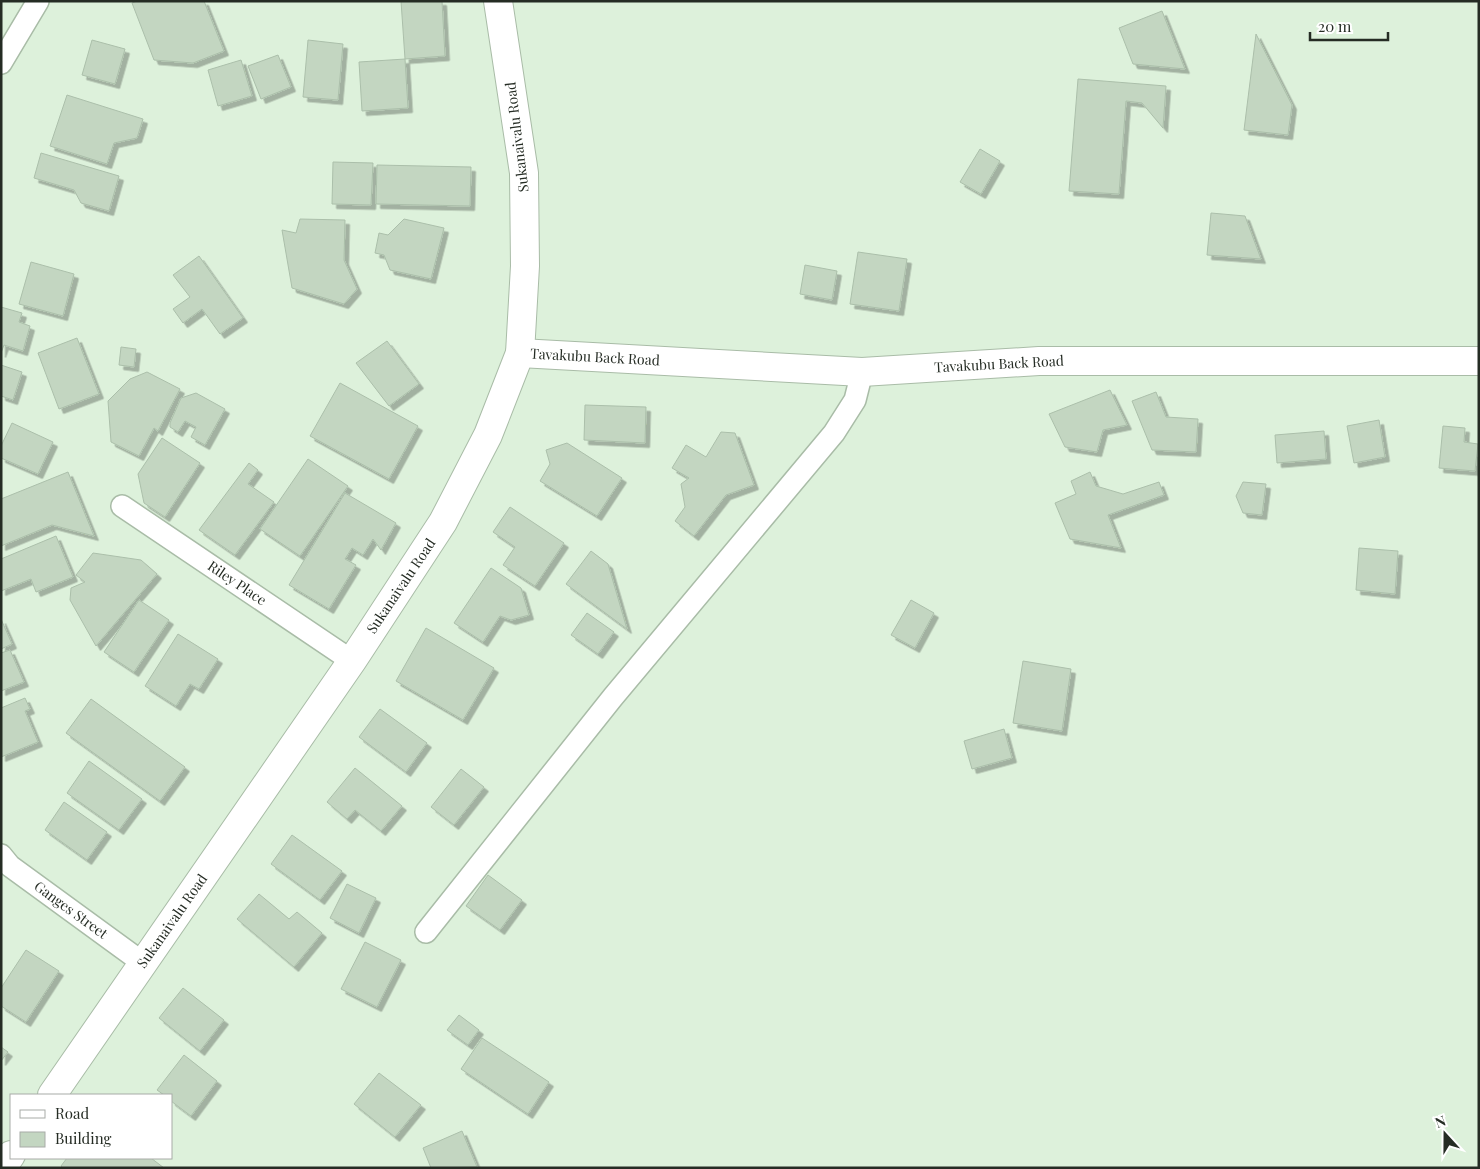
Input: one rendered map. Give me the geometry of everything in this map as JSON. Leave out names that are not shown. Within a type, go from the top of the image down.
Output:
[{"type":"main road","name":"Sukanaivalu Road","points":[[53,1094],[352,661],[444,522],[488,435],[520,353],[525,266],[524,173],[498,1]]},
{"type":"main road","name":"Tavakubu Back Road","points":[[520,353],[862,372],[1039,361],[1479,361]]},
{"type":"main road","points":[[2,1168],[10,1156]]},
{"type":"street","points":[[1,63],[38,1]]},
{"type":"street","points":[[426,932],[613,696],[834,433],[855,400],[862,372]]},
{"type":"street","name":"Riley Place","points":[[122,506],[352,661]]},
{"type":"street","name":"Ganges Street","points":[[1,855],[10,866],[143,963]]},
{"type":"building","points":[[137,1],[204,1],[224,51],[193,63],[154,60],[132,3]]},
{"type":"building","points":[[401,1],[442,1],[445,56],[405,59]]},
{"type":"building","points":[[1162,11],[1185,69],[1133,64],[1119,28]]},
{"type":"building","points":[[1256,34],[1292,105],[1288,135],[1244,130]]},
{"type":"building","points":[[92,40],[125,49],[115,84],[82,75]]},
{"type":"building","points":[[308,40],[343,44],[338,100],[303,97]]},
{"type":"building","points":[[278,55],[291,87],[261,99],[248,66]]},
{"type":"building","points":[[405,59],[408,108],[362,111],[359,62]]},
{"type":"building","points":[[241,60],[252,96],[218,106],[208,70]]},
{"type":"building","points":[[1078,79],[1166,86],[1163,128],[1142,103],[1126,101],[1119,194],[1069,191]]},
{"type":"building","points":[[67,95],[143,119],[137,138],[114,143],[107,164],[50,146]]},
{"type":"building","points":[[980,149],[1000,161],[981,194],[960,182]]},
{"type":"building","points":[[41,153],[119,176],[109,211],[81,203],[74,190],[34,178]]},
{"type":"building","points":[[333,162],[373,163],[371,205],[332,204]]},
{"type":"building","points":[[377,165],[471,167],[470,206],[376,204]]},
{"type":"building","points":[[1211,213],[1245,216],[1261,259],[1207,255]]},
{"type":"building","points":[[300,219],[345,220],[344,260],[357,289],[344,304],[292,288],[282,230],[296,233]]},
{"type":"building","points":[[404,219],[444,228],[431,279],[390,270],[384,255],[375,253],[379,233],[388,235]]},
{"type":"building","points":[[858,252],[907,259],[899,311],[850,304]]},
{"type":"building","points":[[199,256],[243,318],[220,334],[202,309],[183,323],[173,309],[190,297],[173,275]]},
{"type":"building","points":[[31,262],[74,274],[63,316],[19,304]]},
{"type":"building","points":[[805,265],[837,271],[832,300],[800,294]]},
{"type":"building","points":[[1,307],[22,313],[19,322],[30,326],[23,351],[4,345],[1,353]]},
{"type":"building","points":[[77,338],[99,394],[59,409],[38,353]]},
{"type":"building","points":[[387,341],[419,384],[389,406],[356,363]]},
{"type":"building","points":[[121,347],[136,349],[134,367],[119,365]]},
{"type":"building","points":[[1,365],[22,372],[13,400],[1,396]]},
{"type":"building","points":[[147,372],[180,389],[158,431],[154,428],[139,456],[111,442],[108,401],[130,379]]},
{"type":"building","points":[[340,383],[418,426],[389,479],[310,436]]},
{"type":"building","points":[[1110,390],[1127,425],[1103,430],[1097,452],[1065,447],[1049,414]]},
{"type":"building","points":[[1156,392],[1166,417],[1198,419],[1196,452],[1152,450],[1132,401]]},
{"type":"building","points":[[196,393],[225,409],[205,445],[191,437],[196,427],[185,421],[178,432],[170,427],[181,398]]},
{"type":"building","points":[[585,405],[646,407],[645,443],[584,440]]},
{"type":"building","points":[[1379,420],[1385,457],[1354,463],[1347,426]]},
{"type":"building","points":[[12,423],[53,442],[38,474],[1,458],[1,446]]},
{"type":"building","points":[[1443,426],[1465,428],[1464,442],[1478,444],[1475,471],[1439,468]]},
{"type":"building","points":[[1324,431],[1326,459],[1277,463],[1275,435]]},
{"type":"building","points":[[721,432],[735,433],[754,485],[726,495],[694,536],[675,521],[685,507],[681,484],[689,478],[672,468],[686,445],[706,457]]},
{"type":"building","points":[[162,438],[200,463],[165,517],[144,503],[138,474]]},
{"type":"building","points":[[567,443],[622,478],[597,516],[540,481],[550,464],[546,450]]},
{"type":"building","points":[[308,459],[348,486],[300,556],[260,529]]},
{"type":"building","points":[[249,463],[258,470],[248,484],[274,502],[235,555],[199,530]]},
{"type":"building","points":[[68,472],[94,536],[52,525],[1,546],[1,499]]},
{"type":"building","points":[[1090,472],[1096,486],[1123,494],[1159,482],[1164,495],[1108,515],[1121,548],[1070,539],[1055,503],[1076,494],[1071,481]]},
{"type":"building","points":[[1243,482],[1266,484],[1262,515],[1243,513],[1236,496]]},
{"type":"building","points":[[345,493],[396,523],[381,550],[373,539],[363,555],[352,548],[345,559],[356,565],[329,609],[289,585]]},
{"type":"building","points":[[510,507],[564,543],[535,586],[503,565],[515,547],[493,532]]},
{"type":"building","points":[[56,536],[73,577],[36,592],[31,579],[1,591],[1,559]]},
{"type":"building","points":[[1359,548],[1398,551],[1395,594],[1356,590]]},
{"type":"building","points":[[591,551],[608,564],[627,629],[566,584]]},
{"type":"building","points":[[93,553],[141,560],[157,574],[96,646],[70,600],[71,588],[85,582],[76,575]]},
{"type":"building","points":[[491,568],[521,588],[529,615],[511,620],[500,616],[483,642],[454,623]]},
{"type":"building","points":[[139,600],[169,620],[134,672],[104,652]]},
{"type":"building","points":[[911,600],[934,613],[915,648],[891,635]]},
{"type":"building","points":[[587,613],[614,632],[598,654],[571,635]]},
{"type":"building","points":[[1,619],[12,644],[1,649]]},
{"type":"building","points":[[426,628],[494,668],[463,720],[396,681]]},
{"type":"building","points":[[178,634],[218,659],[199,689],[190,684],[176,706],[145,686]]},
{"type":"building","points":[[10,650],[24,682],[1,691],[1,653]]},
{"type":"building","points":[[1023,661],[1071,669],[1062,731],[1013,723]]},
{"type":"building","points":[[25,698],[30,709],[25,711],[38,742],[1,757],[1,708]]},
{"type":"building","points":[[91,699],[185,767],[160,801],[66,733]]},
{"type":"building","points":[[380,709],[427,743],[406,772],[359,737]]},
{"type":"building","points":[[1004,729],[1012,758],[972,769],[964,741]]},
{"type":"building","points":[[89,761],[142,799],[119,830],[67,793]]},
{"type":"building","points":[[355,768],[402,806],[381,831],[355,810],[347,819],[327,802]]},
{"type":"building","points":[[461,769],[484,787],[454,825],[431,807]]},
{"type":"building","points":[[64,802],[107,832],[87,860],[45,830]]},
{"type":"building","points":[[292,835],[342,871],[320,900],[271,864]]},
{"type":"building","points":[[488,875],[522,900],[500,930],[466,906]]},
{"type":"building","points":[[347,884],[376,898],[359,933],[330,918]]},
{"type":"building","points":[[259,894],[289,919],[297,912],[322,933],[294,967],[237,919]]},
{"type":"building","points":[[365,942],[401,960],[377,1007],[341,989]]},
{"type":"building","points":[[26,950],[59,971],[26,1022],[1,1006],[1,988]]},
{"type":"building","points":[[183,988],[224,1020],[200,1051],[159,1018]]},
{"type":"building","points":[[459,1015],[479,1030],[468,1045],[447,1030]]},
{"type":"building","points":[[482,1038],[549,1082],[528,1114],[461,1069]]},
{"type":"building","points":[[1,1047],[8,1052],[1,1061]]},
{"type":"building","points":[[184,1055],[217,1081],[191,1116],[172,1102],[172,1094],[163,1094],[157,1090]]},
{"type":"building","points":[[379,1073],[421,1105],[395,1137],[354,1104]]},
{"type":"building","points":[[462,1131],[477,1167],[431,1168],[423,1148]]},
{"type":"building","points":[[66,1159],[152,1159],[164,1168],[63,1168],[61,1166]]}]
